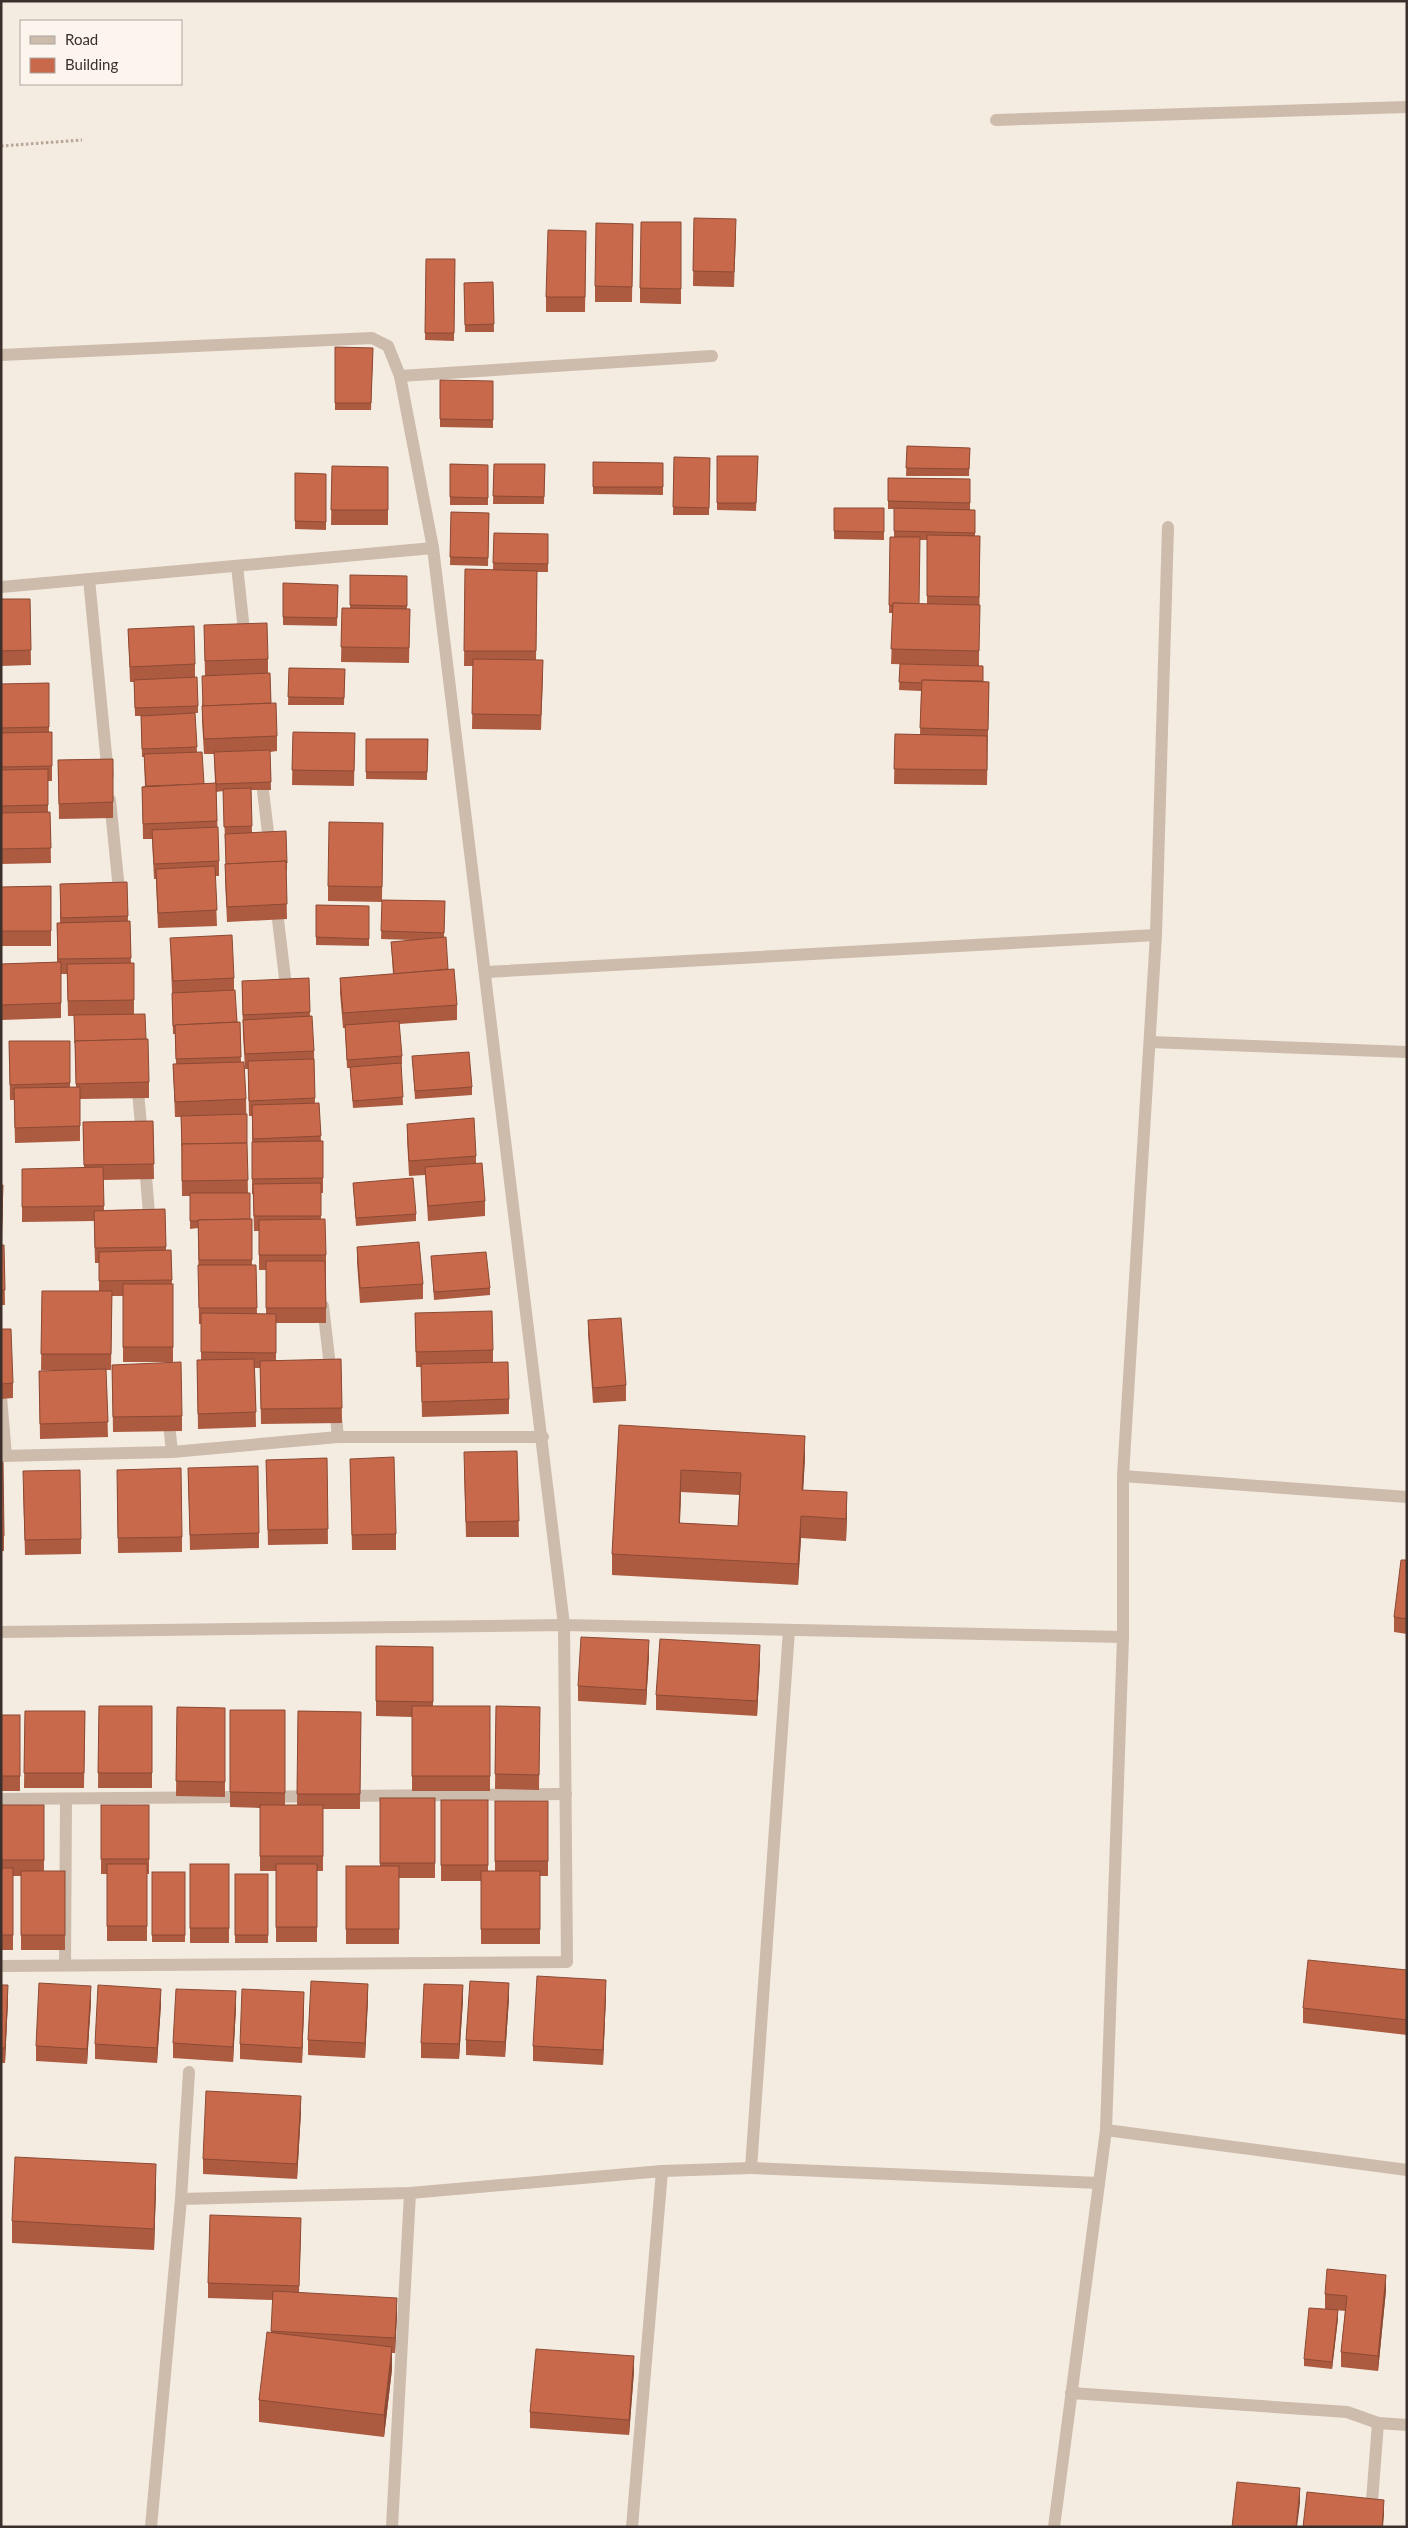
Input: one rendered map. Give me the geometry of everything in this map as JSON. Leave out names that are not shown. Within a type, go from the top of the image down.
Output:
[{"type":"street","points":[[996,120],[1407,107]]},
{"type":"street","points":[[1,355],[372,338],[388,346],[400,376],[433,548],[543,1437],[564,1625],[567,1962],[1,1966]]},
{"type":"street","points":[[400,376],[712,356]]},
{"type":"street","points":[[1054,2527],[1106,2130],[1123,1637],[1123,1476],[1156,935],[1168,527]]},
{"type":"street","points":[[1,587],[433,548]]},
{"type":"street","points":[[237,566],[247,655]]},
{"type":"street","points":[[89,579],[121,917]]},
{"type":"street","points":[[260,764],[271,863]]},
{"type":"street","points":[[275,892],[289,1011]]},
{"type":"street","points":[[486,972],[1156,935]]},
{"type":"street","points":[[1150,1042],[1407,1052]]},
{"type":"street","points":[[135,1066],[151,1234]]},
{"type":"street","points":[[321,1289],[338,1437]]},
{"type":"street","points":[[1,1396],[3,1456],[172,1452],[338,1437],[543,1437]]},
{"type":"street","points":[[167,1403],[172,1452]]},
{"type":"street","points":[[1123,1476],[1407,1497]]},
{"type":"street","points":[[1,1632],[564,1625],[1123,1637]]},
{"type":"street","points":[[750,2168],[789,1630]]},
{"type":"street","points":[[1,1799],[566,1794]]},
{"type":"street","points":[[65,1966],[66,1798]]},
{"type":"street","points":[[151,2527],[181,2199],[189,2072]]},
{"type":"street","points":[[1106,2130],[1407,2170]]},
{"type":"street","points":[[181,2199],[410,2193],[662,2171],[750,2168],[1099,2183]]},
{"type":"street","points":[[632,2527],[662,2171]]},
{"type":"street","points":[[392,2527],[410,2193]]},
{"type":"street","points":[[1071,2393],[1348,2412],[1378,2423],[1407,2425]]},
{"type":"street","points":[[1370,2527],[1378,2423]]},
{"type":"path","points":[[1,146],[82,140]]},
{"type":"building","points":[[694,218],[736,219],[734,272],[693,271]]},
{"type":"building","points":[[641,222],[681,222],[681,289],[640,288]]},
{"type":"building","points":[[596,223],[633,224],[632,287],[595,286]]},
{"type":"building","points":[[548,230],[586,231],[585,297],[546,297]]},
{"type":"building","points":[[426,259],[455,259],[454,333],[425,333]]},
{"type":"building","points":[[493,282],[494,324],[465,325],[464,283]]},
{"type":"building","points":[[335,347],[373,348],[371,403],[335,403]]},
{"type":"building","points":[[440,380],[493,381],[493,420],[440,419]]},
{"type":"building","points":[[907,446],[970,448],[969,469],[906,468]]},
{"type":"building","points":[[717,456],[758,456],[756,503],[717,503]]},
{"type":"building","points":[[674,457],[710,458],[709,508],[673,507]]},
{"type":"building","points":[[593,462],[663,463],[663,487],[593,487]]},
{"type":"building","points":[[450,464],[488,465],[488,498],[450,497]]},
{"type":"building","points":[[494,464],[545,464],[544,497],[493,496]]},
{"type":"building","points":[[332,466],[388,467],[388,510],[331,510]]},
{"type":"building","points":[[295,473],[326,474],[326,522],[295,521]]},
{"type":"building","points":[[888,478],[970,479],[970,503],[888,501]]},
{"type":"building","points":[[834,508],[884,508],[884,532],[834,531]]},
{"type":"building","points":[[894,508],[975,510],[975,533],[894,531]]},
{"type":"building","points":[[451,512],[489,513],[488,558],[450,557]]},
{"type":"building","points":[[494,533],[548,534],[548,564],[493,563]]},
{"type":"building","points":[[927,535],[980,536],[979,597],[927,596]]},
{"type":"building","points":[[890,537],[920,537],[919,604],[893,603],[893,606],[889,605]]},
{"type":"building","points":[[465,569],[537,571],[536,651],[464,651]]},
{"type":"building","points":[[350,575],[407,576],[407,606],[350,605]]},
{"type":"building","points":[[283,583],[338,585],[337,618],[283,617]]},
{"type":"building","points":[[1,599],[30,599],[31,650],[1,651]]},
{"type":"building","points":[[893,603],[980,605],[979,651],[891,649]]},
{"type":"building","points":[[342,608],[410,609],[409,648],[341,647]]},
{"type":"building","points":[[267,623],[268,659],[205,661],[204,625]]},
{"type":"building","points":[[194,626],[195,664],[130,667],[128,629]]},
{"type":"building","points":[[473,659],[543,660],[541,715],[472,714]]},
{"type":"building","points":[[900,664],[983,666],[983,681],[922,680],[922,683],[899,682]]},
{"type":"building","points":[[289,668],[345,669],[344,698],[288,697]]},
{"type":"building","points":[[270,673],[271,703],[203,706],[202,676]]},
{"type":"building","points":[[197,677],[198,706],[135,708],[134,680]]},
{"type":"building","points":[[922,680],[989,682],[988,730],[920,728]]},
{"type":"building","points":[[49,683],[49,727],[1,728],[1,684]]},
{"type":"building","points":[[276,703],[277,736],[204,739],[202,706]]},
{"type":"building","points":[[195,713],[197,747],[142,749],[141,716]]},
{"type":"building","points":[[52,732],[52,766],[1,767],[1,733]]},
{"type":"building","points":[[293,732],[355,733],[354,771],[292,770]]},
{"type":"building","points":[[895,734],[987,736],[987,770],[894,769]]},
{"type":"building","points":[[366,739],[428,739],[427,772],[366,772]]},
{"type":"building","points":[[270,750],[271,782],[216,784],[214,752]]},
{"type":"building","points":[[202,752],[204,784],[146,786],[144,754]]},
{"type":"building","points":[[113,759],[113,802],[59,804],[58,760]]},
{"type":"building","points":[[48,769],[48,805],[1,806],[1,770]]},
{"type":"building","points":[[216,783],[217,821],[143,824],[142,787]]},
{"type":"building","points":[[251,788],[252,826],[224,827],[223,789]]},
{"type":"building","points":[[50,812],[51,848],[1,849],[1,813]]},
{"type":"building","points":[[329,822],[383,823],[382,887],[328,886]]},
{"type":"building","points":[[218,827],[219,861],[154,864],[152,830]]},
{"type":"building","points":[[286,831],[287,863],[286,861],[226,864],[225,834]]},
{"type":"building","points":[[286,861],[287,904],[227,907],[225,864]]},
{"type":"building","points":[[215,866],[217,910],[158,913],[156,869]]},
{"type":"building","points":[[127,882],[128,916],[61,918],[60,884]]},
{"type":"building","points":[[51,886],[51,931],[1,931],[1,887]]},
{"type":"building","points":[[382,900],[445,901],[444,933],[381,931]]},
{"type":"building","points":[[316,905],[369,906],[369,939],[316,937]]},
{"type":"building","points":[[130,921],[131,958],[58,959],[57,923]]},
{"type":"building","points":[[232,935],[234,978],[173,981],[170,938]]},
{"type":"building","points":[[446,937],[448,969],[394,974],[391,942]]},
{"type":"building","points":[[61,962],[61,1003],[1,1005],[1,964]]},
{"type":"building","points":[[134,963],[134,1000],[68,1001],[67,964]]},
{"type":"building","points":[[454,969],[457,1005],[343,1013],[340,978]]},
{"type":"building","points":[[309,978],[310,1012],[243,1015],[242,981]]},
{"type":"building","points":[[235,990],[237,1022],[173,1026],[172,993]]},
{"type":"building","points":[[145,1014],[146,1039],[75,1041],[75,1043],[74,1015]]},
{"type":"building","points":[[312,1016],[314,1051],[245,1054],[243,1020]]},
{"type":"building","points":[[399,1021],[402,1056],[347,1060],[345,1025]]},
{"type":"building","points":[[240,1022],[241,1057],[176,1059],[175,1025]]},
{"type":"building","points":[[148,1039],[149,1082],[76,1084],[75,1041]]},
{"type":"building","points":[[9,1041],[70,1041],[70,1083],[10,1085]]},
{"type":"building","points":[[469,1052],[472,1087],[415,1091],[412,1056]]},
{"type":"building","points":[[314,1059],[315,1098],[249,1101],[248,1061]]},
{"type":"building","points":[[244,1062],[246,1099],[175,1102],[173,1064]]},
{"type":"building","points":[[401,1063],[403,1097],[353,1101],[350,1067]]},
{"type":"building","points":[[80,1087],[80,1126],[15,1128],[14,1088]]},
{"type":"building","points":[[319,1103],[321,1136],[253,1139],[252,1105]]},
{"type":"building","points":[[247,1114],[247,1143],[182,1144],[182,1146],[181,1116]]},
{"type":"building","points":[[474,1118],[476,1156],[409,1161],[407,1124]]},
{"type":"building","points":[[153,1121],[154,1164],[84,1165],[83,1122]]},
{"type":"building","points":[[323,1141],[323,1178],[252,1179],[252,1142]]},
{"type":"building","points":[[247,1143],[248,1180],[182,1181],[182,1144]]},
{"type":"building","points":[[482,1163],[485,1201],[428,1206],[425,1167]]},
{"type":"building","points":[[103,1167],[104,1206],[22,1207],[22,1169]]},
{"type":"building","points":[[413,1178],[416,1214],[356,1218],[353,1183]]},
{"type":"building","points":[[321,1183],[321,1216],[254,1216],[253,1184]]},
{"type":"building","points":[[1,1185],[3,1185],[1,1239]]},
{"type":"building","points":[[190,1193],[250,1193],[250,1219],[190,1221]]},
{"type":"building","points":[[165,1209],[166,1247],[95,1248],[94,1211]]},
{"type":"building","points":[[252,1219],[252,1260],[199,1260],[198,1220]]},
{"type":"building","points":[[325,1219],[326,1255],[259,1255],[259,1220]]},
{"type":"building","points":[[419,1242],[423,1284],[360,1288],[357,1247]]},
{"type":"building","points":[[1,1245],[4,1245],[5,1290],[1,1290]]},
{"type":"building","points":[[171,1250],[172,1280],[99,1281],[99,1252]]},
{"type":"building","points":[[486,1252],[490,1288],[434,1292],[431,1256]]},
{"type":"building","points":[[266,1261],[325,1261],[326,1308],[266,1308]]},
{"type":"building","points":[[198,1265],[256,1265],[257,1308],[199,1308]]},
{"type":"building","points":[[123,1284],[173,1284],[173,1347],[123,1347]]},
{"type":"building","points":[[42,1291],[112,1291],[111,1354],[41,1354]]},
{"type":"building","points":[[492,1311],[493,1350],[416,1352],[415,1313]]},
{"type":"building","points":[[201,1313],[276,1314],[276,1353],[201,1352]]},
{"type":"building","points":[[621,1318],[626,1385],[593,1388],[588,1320]]},
{"type":"building","points":[[1,1329],[11,1329],[13,1383],[1,1384]]},
{"type":"building","points":[[254,1359],[256,1412],[198,1414],[197,1360]]},
{"type":"building","points":[[341,1359],[342,1408],[261,1409],[260,1361]]},
{"type":"building","points":[[181,1362],[182,1416],[113,1417],[112,1365]]},
{"type":"building","points":[[508,1362],[509,1399],[422,1402],[421,1364]]},
{"type":"building","points":[[106,1369],[108,1422],[40,1424],[39,1371]]},
{"type":"building","points":[[619,1425],[805,1436],[802,1490],[847,1492],[846,1519],[801,1516],[798,1564],[612,1554]],"holes":[[[681,1470],[741,1473],[738,1526],[679,1523]]]},
{"type":"building","points":[[517,1451],[519,1521],[466,1522],[464,1452]]},
{"type":"building","points":[[394,1457],[396,1534],[352,1535],[350,1459]]},
{"type":"building","points":[[327,1458],[328,1529],[268,1530],[266,1460]]},
{"type":"building","points":[[1,1462],[3,1462],[4,1536],[1,1536]]},
{"type":"building","points":[[258,1466],[259,1533],[190,1535],[188,1468]]},
{"type":"building","points":[[181,1468],[182,1537],[118,1538],[117,1470]]},
{"type":"building","points":[[80,1470],[81,1539],[25,1540],[23,1471]]},
{"type":"building","points":[[1401,1560],[1407,1560],[1407,1619],[1394,1617]]},
{"type":"building","points":[[581,1637],[649,1640],[646,1690],[578,1686]]},
{"type":"building","points":[[660,1639],[760,1645],[757,1701],[656,1695]]},
{"type":"building","points":[[376,1646],[433,1647],[433,1702],[376,1701]]},
{"type":"building","points":[[99,1706],[152,1706],[152,1773],[98,1773]]},
{"type":"building","points":[[412,1706],[490,1706],[490,1776],[412,1776]]},
{"type":"building","points":[[496,1706],[540,1707],[539,1775],[495,1774]]},
{"type":"building","points":[[177,1707],[225,1708],[225,1782],[176,1781]]},
{"type":"building","points":[[230,1710],[285,1710],[285,1793],[230,1792]]},
{"type":"building","points":[[25,1711],[85,1711],[84,1773],[24,1773]]},
{"type":"building","points":[[298,1711],[361,1712],[360,1794],[297,1794]]},
{"type":"building","points":[[1,1715],[20,1715],[20,1776],[1,1776]]},
{"type":"building","points":[[380,1798],[435,1798],[435,1863],[380,1863]]},
{"type":"building","points":[[441,1800],[488,1800],[488,1865],[441,1865]]},
{"type":"building","points":[[495,1801],[548,1801],[548,1861],[495,1861]]},
{"type":"building","points":[[1,1805],[44,1805],[44,1860],[1,1860]]},
{"type":"building","points":[[101,1805],[149,1805],[149,1859],[101,1859]]},
{"type":"building","points":[[260,1805],[323,1805],[323,1856],[260,1856]]},
{"type":"building","points":[[107,1864],[147,1864],[147,1926],[107,1926]]},
{"type":"building","points":[[190,1864],[229,1864],[229,1928],[190,1928]]},
{"type":"building","points":[[276,1864],[317,1864],[317,1927],[276,1927]]},
{"type":"building","points":[[346,1866],[399,1866],[399,1929],[346,1929]]},
{"type":"building","points":[[1,1868],[13,1868],[13,1935],[1,1935]]},
{"type":"building","points":[[21,1871],[65,1871],[65,1935],[21,1935]]},
{"type":"building","points":[[481,1871],[540,1871],[540,1929],[481,1929]]},
{"type":"building","points":[[152,1872],[185,1872],[185,1935],[152,1935]]},
{"type":"building","points":[[235,1874],[268,1874],[268,1935],[235,1935]]},
{"type":"building","points":[[1308,1960],[1407,1970],[1407,2020],[1303,2008]]},
{"type":"building","points":[[537,1976],[606,1980],[603,2050],[533,2046]]},
{"type":"building","points":[[311,1981],[368,1984],[365,2043],[308,2040]]},
{"type":"building","points":[[470,1981],[509,1983],[505,2042],[466,2040]]},
{"type":"building","points":[[39,1983],[91,1986],[87,2049],[36,2046]]},
{"type":"building","points":[[424,1984],[463,1985],[459,2044],[421,2043]]},
{"type":"building","points":[[1,1985],[8,1985],[5,2048],[1,2048]]},
{"type":"building","points":[[98,1985],[161,1989],[157,2048],[95,2044]]},
{"type":"building","points":[[176,1989],[236,1991],[233,2047],[173,2043]]},
{"type":"building","points":[[242,1989],[304,1992],[302,2048],[240,2044]]},
{"type":"building","points":[[206,2091],[301,2096],[297,2164],[203,2159]]},
{"type":"building","points":[[15,2157],[156,2164],[154,2229],[12,2221]]},
{"type":"building","points":[[210,2215],[301,2218],[299,2286],[208,2283]]},
{"type":"building","points":[[1327,2269],[1386,2275],[1378,2356],[1341,2352],[1347,2296],[1325,2294]]},
{"type":"building","points":[[273,2291],[397,2298],[395,2338],[271,2331]]},
{"type":"building","points":[[1309,2308],[1338,2310],[1332,2362],[1304,2359]]},
{"type":"building","points":[[267,2332],[392,2347],[384,2415],[259,2400]]},
{"type":"building","points":[[536,2349],[634,2356],[629,2420],[530,2412]]},
{"type":"building","points":[[1237,2482],[1300,2488],[1296,2527],[1232,2527]]},
{"type":"building","points":[[1307,2492],[1384,2500],[1382,2527],[1303,2527]]}]
